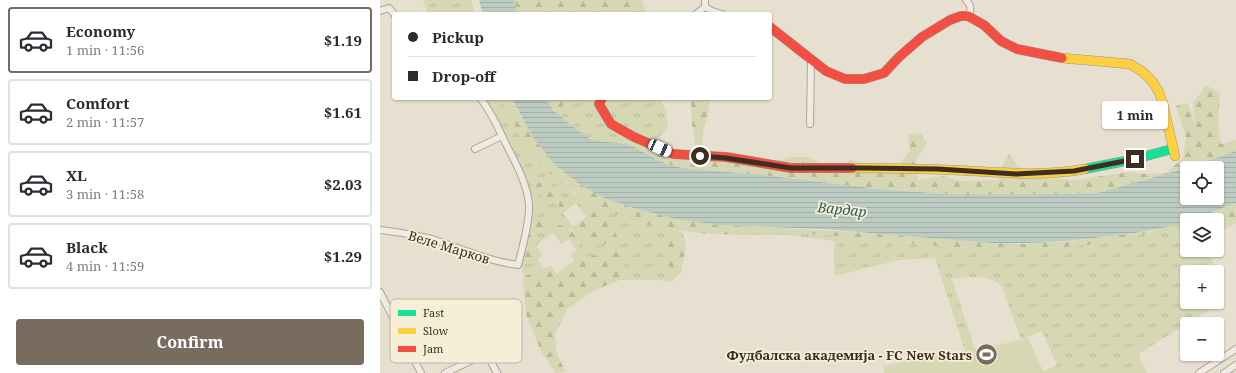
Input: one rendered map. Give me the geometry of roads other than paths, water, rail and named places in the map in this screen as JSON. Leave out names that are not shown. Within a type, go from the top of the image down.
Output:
[{"type":"street","points":[[966,0],[970,5],[968,16]]},
{"type":"street","points":[[698,12],[705,3],[714,12]]},
{"type":"street","points":[[380,11],[389,8],[392,12]]},
{"type":"street","points":[[601,100],[599,104],[610,124],[673,154],[726,158],[791,168],[938,169],[1016,174],[1074,171],[1174,153],[1165,112],[1154,82],[1136,67],[1125,63],[1056,58],[1017,49],[1001,41],[984,25],[968,16],[961,16],[950,20],[922,37],[884,73],[864,79],[845,78],[826,71],[772,29]]},
{"type":"street","points":[[810,124],[811,60]]},
{"type":"street","points":[[475,149],[502,136],[482,100]]},
{"type":"street","name":"Веле Марков","points":[[380,230],[399,232],[431,239],[485,258],[518,265],[529,206],[523,182],[502,136]]},
{"type":"street","points":[[380,292],[390,312]]},
{"type":"street","points":[[1199,373],[1236,349]]},
{"type":"street","points":[[416,363],[421,373]]},
{"type":"street","points":[[446,373],[467,363]]},
{"type":"street","points":[[491,363],[496,373]]},
{"type":"street","points":[[1224,373],[1236,365]]},
{"type":"water","points":[[479,0],[514,0],[517,12],[482,12]]},
{"type":"water","name":"Вардар","points":[[512,100],[546,100],[554,111],[592,140],[630,145],[664,163],[682,168],[762,175],[877,189],[960,195],[1099,193],[1180,170],[1180,205],[1224,205],[1224,161],[1208,161],[1236,151],[1236,203],[1210,213],[1180,213],[1180,223],[1152,230],[1056,242],[993,243],[821,229],[718,225],[676,219],[604,198],[581,185],[557,167],[535,140]]},
{"type":"place","name":"Фудбалска академија - FC New Stars","points":[[987,355]]}]
